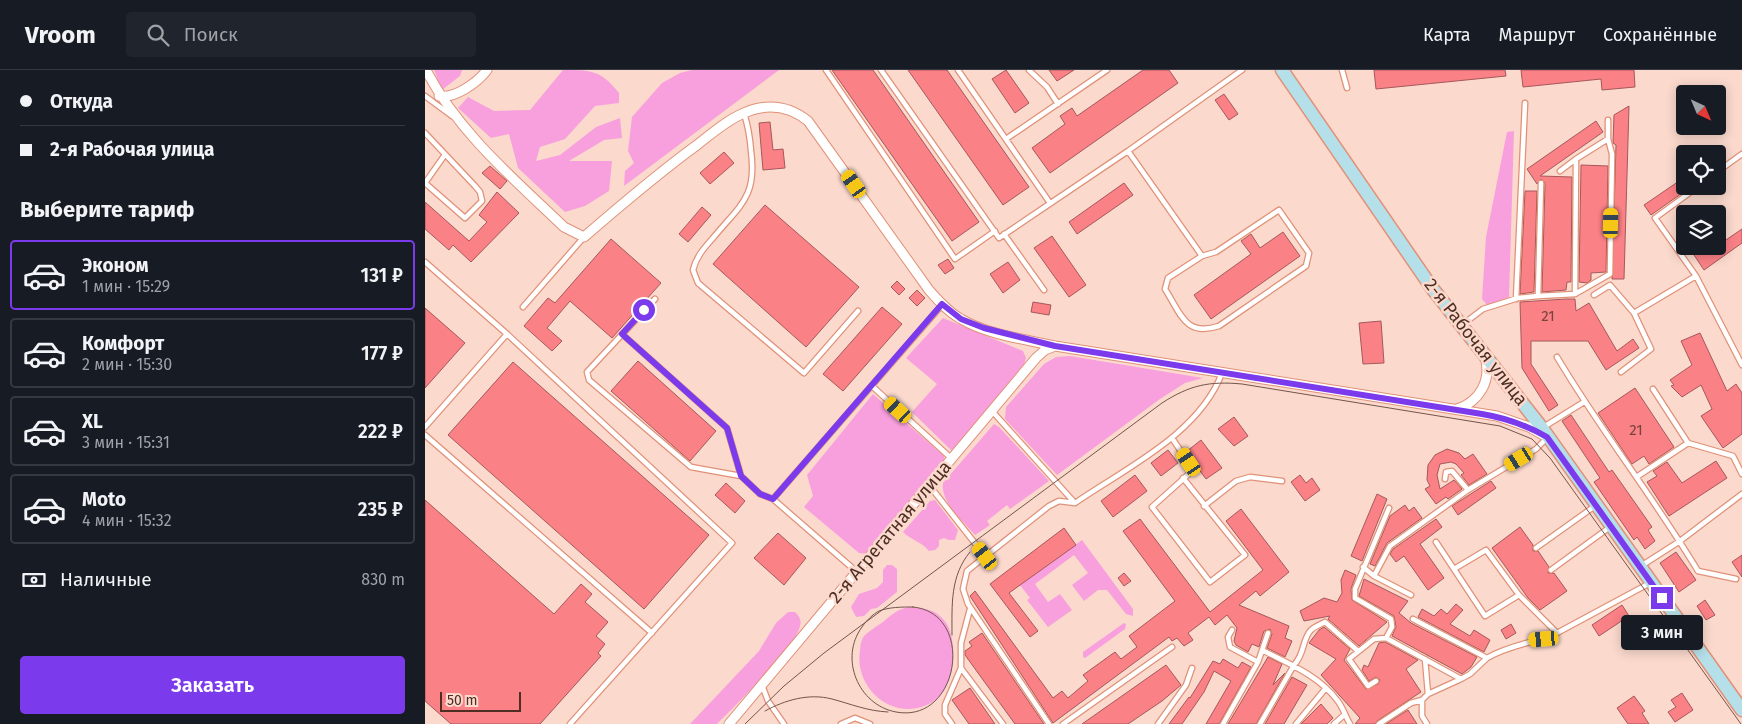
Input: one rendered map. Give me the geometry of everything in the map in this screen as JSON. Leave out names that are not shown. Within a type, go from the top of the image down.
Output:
[{"type":"main road","name":"2-я Рабочая улица","points":[[1282,70],[1461,326],[1545,433],[1742,710]]},
{"type":"street","points":[[426,70],[439,96],[457,120],[564,227],[584,237],[646,182],[744,113],[777,106],[799,114],[808,121],[929,290],[942,304],[961,319],[984,328],[1055,346],[1509,419],[1545,433]]},
{"type":"street","points":[[439,96],[446,97],[467,87],[487,70]]},
{"type":"street","name":"2-я Агрегатная улица","points":[[729,724],[991,410],[1036,358],[1045,350],[1055,346]]},
{"type":"street","points":[[1454,410],[1471,403],[1483,389],[1487,367],[1483,352]]},
{"type":"lane","points":[[826,70],[955,259],[995,231]]},
{"type":"lane","points":[[881,70],[999,238],[1128,151],[1242,70]]},
{"type":"lane","points":[[957,70],[1050,203]]},
{"type":"lane","points":[[1029,70],[1047,87],[1058,104]]},
{"type":"lane","points":[[1006,139],[1107,70]]},
{"type":"lane","points":[[1342,70],[1347,88]]},
{"type":"lane","points":[[425,96],[457,120]]},
{"type":"lane","points":[[1516,300],[1525,103]]},
{"type":"lane","points":[[744,113],[749,126],[754,173],[751,186],[746,199],[700,253],[695,263],[695,277],[698,283],[804,373],[858,312]]},
{"type":"lane","points":[[1461,326],[1483,309],[1538,296],[1575,294],[1610,274],[1612,154],[1607,139],[1608,120]]},
{"type":"lane","points":[[425,133],[444,156],[480,192],[481,201],[465,218],[425,183],[444,156]]},
{"type":"lane","points":[[1559,170],[1607,139]]},
{"type":"lane","points":[[1128,151],[1202,256]]},
{"type":"lane","points":[[1726,166],[1742,154]]},
{"type":"lane","points":[[1575,294],[1576,159]]},
{"type":"lane","points":[[1538,296],[1541,182]]},
{"type":"lane","points":[[1687,195],[1655,218],[1696,276],[1742,365]]},
{"type":"lane","points":[[1279,210],[1309,253],[1309,260],[1305,266],[1219,326],[1207,330],[1197,330],[1188,324],[1165,289],[1165,284],[1168,278],[1202,256],[1216,252],[1279,210]]},
{"type":"lane","points":[[1004,234],[1044,290]]},
{"type":"lane","points":[[523,306],[584,237]]},
{"type":"lane","points":[[425,262],[507,334],[732,543],[570,724]]},
{"type":"lane","points":[[1634,313],[1696,276]]},
{"type":"lane","points":[[1594,296],[1610,285],[1634,313],[1651,349],[1621,372]]},
{"type":"lane","points":[[655,299],[587,372],[589,380],[691,467],[741,476]]},
{"type":"lane","points":[[773,499],[942,304]]},
{"type":"lane","points":[[425,427],[507,334]]},
{"type":"lane","points":[[622,334],[727,428],[741,476],[760,494],[773,499],[857,572]]},
{"type":"lane","points":[[1557,357],[1583,402],[1622,458],[1638,476],[1698,571],[1736,579]]},
{"type":"lane","points":[[1049,724],[970,609],[964,595],[964,580],[967,571],[1055,503],[1075,503],[1172,438],[1200,412],[1213,393],[1222,373]]},
{"type":"lane","points":[[872,386],[951,458]]},
{"type":"lane","points":[[1653,388],[1688,443],[1733,456],[1742,474]]},
{"type":"lane","points":[[1374,576],[1390,546],[1468,490],[1536,449],[1545,433],[1583,402]]},
{"type":"lane","points":[[991,410],[1075,503]]},
{"type":"lane","points":[[425,435],[652,633]]},
{"type":"lane","points":[[1172,438],[1189,462],[1191,472],[1183,478],[1152,507],[1209,582],[1245,555],[1183,478]]},
{"type":"lane","points":[[1638,476],[1688,443]]},
{"type":"lane","points":[[1445,479],[1446,472],[1452,471],[1468,490]]},
{"type":"lane","points":[[1204,506],[1236,481],[1250,477],[1282,481]]},
{"type":"lane","points":[[929,485],[985,556]]},
{"type":"lane","points":[[1640,567],[1742,494]]},
{"type":"lane","points":[[1536,548],[1596,505]]},
{"type":"lane","points":[[1386,638],[1392,627],[1391,619],[1355,598],[1355,589],[1389,508]]},
{"type":"lane","points":[[1551,570],[1611,526]]},
{"type":"lane","points":[[1436,542],[1485,616],[1519,595]]},
{"type":"lane","points":[[1453,569],[1485,550],[1519,595],[1557,633]]},
{"type":"lane","points":[[1363,567],[1374,576],[1411,595]]},
{"type":"lane","points":[[1379,724],[1411,703],[1422,700],[1428,694],[1470,674],[1487,658],[1532,640],[1544,639],[1557,633],[1651,582]]},
{"type":"lane","points":[[952,724],[945,714],[945,705],[961,668],[961,643],[970,609]]},
{"type":"lane","points":[[1413,618],[1487,658]]},
{"type":"lane","points":[[1260,724],[1294,665],[1301,657],[1306,639],[1311,630],[1325,622],[1358,651]]},
{"type":"lane","points":[[1232,630],[1228,637],[1230,647],[1257,662]]},
{"type":"lane","points":[[1223,724],[1257,662],[1268,634]]},
{"type":"lane","points":[[1376,680],[1368,686],[1349,659],[1374,639],[1386,638],[1461,679]]},
{"type":"lane","points":[[1063,724],[1172,647]]},
{"type":"lane","points":[[1262,650],[1294,665],[1326,688],[1339,701],[1344,715],[1350,724]]},
{"type":"lane","points":[[1425,659],[1428,694]]},
{"type":"lane","points":[[961,668],[1003,724]]},
{"type":"lane","points":[[1158,724],[1186,684],[1193,668]]},
{"type":"lane","points":[[762,685],[768,700],[784,724]]},
{"type":"lane","points":[[1296,724],[1326,688]]},
{"type":"lane","points":[[1422,700],[1422,716],[1427,724]]},
{"type":"lane","points":[[1334,724],[1344,715]]},
{"type":"lane","points":[[841,724],[855,718],[869,724]]},
{"type":"shaded area","points":[[434,70],[462,70],[460,76],[442,90]]},
{"type":"shaded area","points":[[563,70],[588,71],[601,76],[613,85],[619,93],[619,103],[595,106],[565,139],[540,147],[536,161],[560,155],[596,127],[620,118],[622,138],[604,140],[569,161],[612,161],[609,191],[585,206],[565,212],[518,168],[509,134],[491,138],[458,108],[468,97],[494,111],[530,110]]},
{"type":"shaded area","points":[[692,70],[779,70],[624,186],[625,171],[634,163],[628,151],[632,117],[662,83],[680,73]]},
{"type":"shaded area","points":[[1514,131],[1509,297],[1487,305],[1482,299],[1486,237],[1507,132]]},
{"type":"shaded area","points":[[943,318],[1023,351],[1026,358],[1024,365],[952,451],[912,412],[937,384],[906,358]]},
{"type":"shaded area","points":[[1070,356],[1203,378],[1185,383],[1160,399],[1057,475],[1005,419],[1006,407],[1044,364],[1056,357]]},
{"type":"shaded area","points":[[873,394],[944,456],[944,461],[867,554],[859,553],[804,507],[813,496],[807,475]]},
{"type":"shaded area","points":[[994,424],[999,427],[1049,481],[1010,509],[1007,505],[987,521],[990,525],[975,535],[949,504],[943,490],[943,483]]},
{"type":"shaded area","points":[[935,500],[958,530],[955,540],[944,538],[939,540],[939,546],[935,550],[929,551],[903,532],[930,501]]},
{"type":"shaded area","points":[[1082,540],[1133,609],[1133,616],[1126,614],[1107,590],[1098,590],[1084,601],[1072,585],[1088,573],[1074,555],[1035,584],[1048,602],[1060,594],[1072,610],[1048,627],[1027,600],[1030,598],[1020,585]]},
{"type":"shaded area","points":[[887,565],[892,565],[897,569],[897,592],[877,608],[871,609],[864,616],[856,617],[851,607],[859,594],[877,588],[883,582],[883,570]]},
{"type":"shaded area","points":[[909,607],[930,610],[944,620],[951,635],[953,648],[952,669],[945,689],[931,703],[910,709],[899,708],[879,699],[865,682],[859,662],[860,645],[864,636],[901,609]]},
{"type":"shaded area","points":[[788,612],[795,612],[800,618],[801,624],[796,636],[777,661],[717,724],[690,724],[759,651],[776,623]]},
{"type":"shaded area","points":[[1124,623],[1126,624],[1125,629],[1085,658],[1083,657],[1083,652]]},
{"type":"building","points":[[832,70],[873,70],[979,222],[952,241]]},
{"type":"building","points":[[908,70],[947,70],[1029,187],[1003,205]]},
{"type":"building","points":[[1006,70],[1029,103],[1015,113],[992,79]]},
{"type":"building","points":[[1049,70],[1074,70],[1057,81]]},
{"type":"building","points":[[1143,70],[1169,70],[1178,83],[1050,173],[1032,148],[1065,124],[1060,116],[1072,108],[1077,116]]},
{"type":"building","points":[[1374,70],[1505,70],[1506,76],[1376,89]]},
{"type":"building","points":[[1521,70],[1634,70],[1635,87],[1602,90],[1601,79],[1523,87]]},
{"type":"building","points":[[1224,94],[1238,114],[1229,120],[1215,100]]},
{"type":"building","points":[[1629,106],[1624,279],[1612,279],[1616,145],[1613,143],[1614,115]]},
{"type":"building","points":[[1596,121],[1603,132],[1540,176],[1572,177],[1571,282],[1567,282],[1566,290],[1542,292],[1545,183],[1541,179],[1537,184],[1527,169]]},
{"type":"building","points":[[770,122],[773,150],[783,149],[785,168],[763,170],[759,123]]},
{"type":"building","points":[[724,152],[734,163],[710,184],[700,173]]},
{"type":"building","points":[[1581,165],[1608,166],[1606,272],[1591,273],[1591,280],[1587,283],[1579,282]]},
{"type":"building","points":[[490,166],[507,181],[500,189],[482,173]]},
{"type":"building","points":[[1124,183],[1133,195],[1077,234],[1069,222]]},
{"type":"building","points":[[1676,183],[1676,195],[1679,195],[1651,215],[1644,205]]},
{"type":"building","points":[[1525,191],[1537,191],[1534,292],[1520,294]]},
{"type":"building","points":[[497,192],[519,213],[471,262],[453,245],[449,250],[425,229],[425,202],[469,241],[487,222],[479,215]]},
{"type":"building","points":[[765,205],[859,287],[806,347],[713,264]]},
{"type":"building","points":[[702,207],[711,215],[688,242],[679,234]]},
{"type":"building","points":[[1742,229],[1742,243],[1726,254],[1726,240]]},
{"type":"building","points":[[1283,232],[1300,256],[1211,319],[1194,295],[1251,254],[1241,241],[1251,234],[1260,248]]},
{"type":"building","points":[[1052,236],[1086,285],[1069,297],[1034,248]]},
{"type":"building","points":[[611,239],[661,283],[612,338],[570,301],[547,328],[562,341],[552,351],[524,326],[548,298],[555,303]]},
{"type":"building","points":[[1694,255],[1725,255],[1704,270]]},
{"type":"building","points":[[948,259],[954,268],[945,274],[938,265]]},
{"type":"building","points":[[1008,262],[1020,280],[1003,293],[990,274]]},
{"type":"building","points":[[897,281],[905,289],[899,295],[891,287]]},
{"type":"building","points":[[917,290],[925,298],[917,306],[909,298]]},
{"type":"building","points":[[1575,299],[1576,311],[1589,303],[1617,351],[1633,339],[1639,348],[1606,370],[1588,341],[1531,341],[1531,364],[1558,405],[1549,411],[1522,368],[1520,302]]},
{"type":"building","points":[[1033,302],[1051,305],[1049,315],[1031,312]]},
{"type":"building","points":[[882,307],[902,324],[843,391],[823,374]]},
{"type":"building","points":[[425,308],[465,343],[425,388]]},
{"type":"building","points":[[1381,321],[1384,363],[1363,364],[1359,323]]},
{"type":"building","points":[[1700,333],[1727,391],[1736,384],[1742,393],[1742,434],[1723,448],[1701,416],[1712,409],[1701,385],[1682,397],[1671,386],[1674,385],[1670,380],[1692,365],[1681,341]]},
{"type":"building","points":[[638,361],[716,431],[690,461],[611,391]]},
{"type":"building","points":[[513,362],[709,535],[644,609],[448,435]]},
{"type":"building","points":[[1635,388],[1674,447],[1649,464],[1644,456],[1632,464],[1598,413]]},
{"type":"building","points":[[1571,415],[1609,472],[1612,470],[1652,527],[1648,530],[1655,541],[1645,549],[1637,537],[1634,540],[1594,482],[1600,478],[1562,421]]},
{"type":"building","points":[[1234,417],[1248,436],[1234,446],[1218,429]]},
{"type":"building","points":[[1201,440],[1222,468],[1206,479],[1186,452]]},
{"type":"building","points":[[1447,449],[1459,453],[1465,459],[1473,454],[1487,474],[1469,485],[1461,475],[1464,473],[1456,464],[1451,462],[1440,464],[1437,475],[1440,489],[1454,480],[1462,489],[1448,499],[1446,497],[1436,504],[1425,489],[1430,486],[1427,480],[1428,465],[1435,455]]},
{"type":"building","points":[[1168,450],[1178,463],[1161,476],[1151,463]]},
{"type":"building","points":[[1716,461],[1727,478],[1669,516],[1647,482],[1657,476],[1653,471],[1667,462],[1682,483]]},
{"type":"building","points":[[1135,475],[1147,491],[1113,517],[1101,501]]},
{"type":"building","points":[[1300,475],[1306,483],[1312,478],[1320,490],[1305,501],[1291,482]]},
{"type":"building","points":[[1491,481],[1496,488],[1458,515],[1452,506]]},
{"type":"building","points":[[726,483],[745,501],[735,513],[715,495]]},
{"type":"building","points":[[1377,494],[1387,499],[1362,561],[1351,556]]},
{"type":"building","points":[[425,500],[554,614],[581,584],[592,594],[585,602],[608,622],[596,636],[605,644],[598,653],[601,656],[540,724],[451,724],[425,701]]},
{"type":"building","points":[[1405,505],[1409,511],[1414,507],[1422,518],[1387,543],[1375,566],[1370,564],[1390,516]]},
{"type":"building","points":[[1241,509],[1289,572],[1260,596],[1256,591],[1239,605],[1289,626],[1285,638],[1292,641],[1285,657],[1267,648],[1272,634],[1270,629],[1264,631],[1259,647],[1252,644],[1248,652],[1236,645],[1234,641],[1237,628],[1227,615],[1215,625],[1209,617],[1188,633],[1193,640],[1184,646],[1177,638],[1172,641],[1169,637],[1053,723],[970,596],[975,591],[1053,698],[1062,691],[1068,698],[1088,681],[1083,675],[1115,652],[1121,659],[1137,647],[1129,636],[1175,601],[1123,531],[1140,519],[1210,612],[1263,570],[1226,521]]},
{"type":"building","points":[[1436,519],[1442,527],[1420,544],[1444,578],[1428,590],[1404,556],[1396,562],[1390,554],[1393,549]]},
{"type":"building","points":[[1520,527],[1533,545],[1533,551],[1538,551],[1549,567],[1548,573],[1554,573],[1567,591],[1540,610],[1528,598],[1492,548]]},
{"type":"building","points":[[1064,528],[1076,545],[1009,593],[1038,631],[1030,637],[990,584]]},
{"type":"building","points":[[778,533],[806,558],[784,585],[754,558]]},
{"type":"building","points":[[1676,552],[1696,580],[1679,592],[1660,563]]},
{"type":"building","points":[[1742,555],[1742,577],[1732,562]]},
{"type":"building","points":[[1345,570],[1356,575],[1351,589],[1352,600],[1387,622],[1359,646],[1328,619],[1330,616],[1304,621],[1300,611],[1324,598],[1337,602],[1342,593],[1341,580]]},
{"type":"building","points":[[1124,573],[1131,581],[1124,586],[1118,578]]},
{"type":"building","points":[[1364,579],[1408,601],[1399,613],[1411,623],[1477,657],[1471,667],[1462,674],[1392,636],[1396,627],[1394,616],[1359,596]]},
{"type":"building","points":[[1705,600],[1715,615],[1706,620],[1697,606]]},
{"type":"building","points":[[1456,604],[1463,610],[1450,624],[1470,636],[1474,630],[1490,640],[1484,652],[1418,617],[1422,609],[1434,616],[1441,609],[1447,614]]},
{"type":"building","points":[[1622,605],[1629,616],[1599,636],[1592,625]]},
{"type":"building","points":[[1511,624],[1516,633],[1506,639],[1501,630]]},
{"type":"building","points":[[1324,627],[1350,649],[1344,660],[1366,689],[1378,684],[1380,680],[1376,677],[1369,681],[1362,670],[1364,665],[1368,667],[1379,643],[1385,642],[1418,660],[1406,669],[1421,692],[1375,724],[1355,724],[1360,718],[1321,675],[1336,659],[1309,643],[1319,630]]},
{"type":"building","points":[[982,633],[1044,724],[1015,724],[965,655],[965,651],[972,646],[969,642]]},
{"type":"building","points":[[1268,657],[1282,664],[1273,685],[1285,673],[1256,724],[1228,724]]},
{"type":"building","points":[[1223,659],[1238,668],[1242,662],[1251,667],[1219,724],[1206,724],[1231,681],[1214,671],[1204,692],[1182,724],[1169,724],[1190,698],[1213,661],[1220,664]]},
{"type":"building","points":[[1166,665],[1181,685],[1162,701],[1128,724],[1082,724]]},
{"type":"building","points":[[1292,677],[1307,685],[1284,724],[1265,724]]},
{"type":"building","points":[[970,688],[995,724],[969,724],[952,700]]},
{"type":"building","points":[[1682,693],[1693,710],[1675,722],[1668,712],[1676,707],[1671,700]]},
{"type":"building","points":[[1634,696],[1645,711],[1642,713],[1649,724],[1628,724],[1617,708]]},
{"type":"building","points":[[1321,704],[1333,718],[1327,724],[1301,724]]},
{"type":"building","points":[[1408,710],[1417,724],[1386,724]]},
{"type":"tram line","points":[[745,724],[784,686],[824,653],[1162,403],[1191,388],[1220,383],[1242,384],[1500,426],[1532,439],[1550,458],[1741,724]]},
{"type":"tram line","points":[[952,635],[953,591],[963,561],[970,552]]},
{"type":"tram line","points":[[913,607],[933,614],[946,628],[952,646],[952,666],[946,686],[935,702],[918,711],[896,712],[883,708],[871,700],[862,690],[856,678],[852,652],[855,639],[862,627],[874,614],[887,609],[913,607]]},
{"type":"tram line","points":[[765,711],[797,699],[823,697],[866,709],[888,712]]},
{"type":"route","points":[[644,310],[622,334],[727,428],[741,476],[760,494],[773,499],[942,304],[961,319],[984,328],[1055,346],[1482,414],[1509,419],[1529,427],[1547,437],[1662,598]]}]
